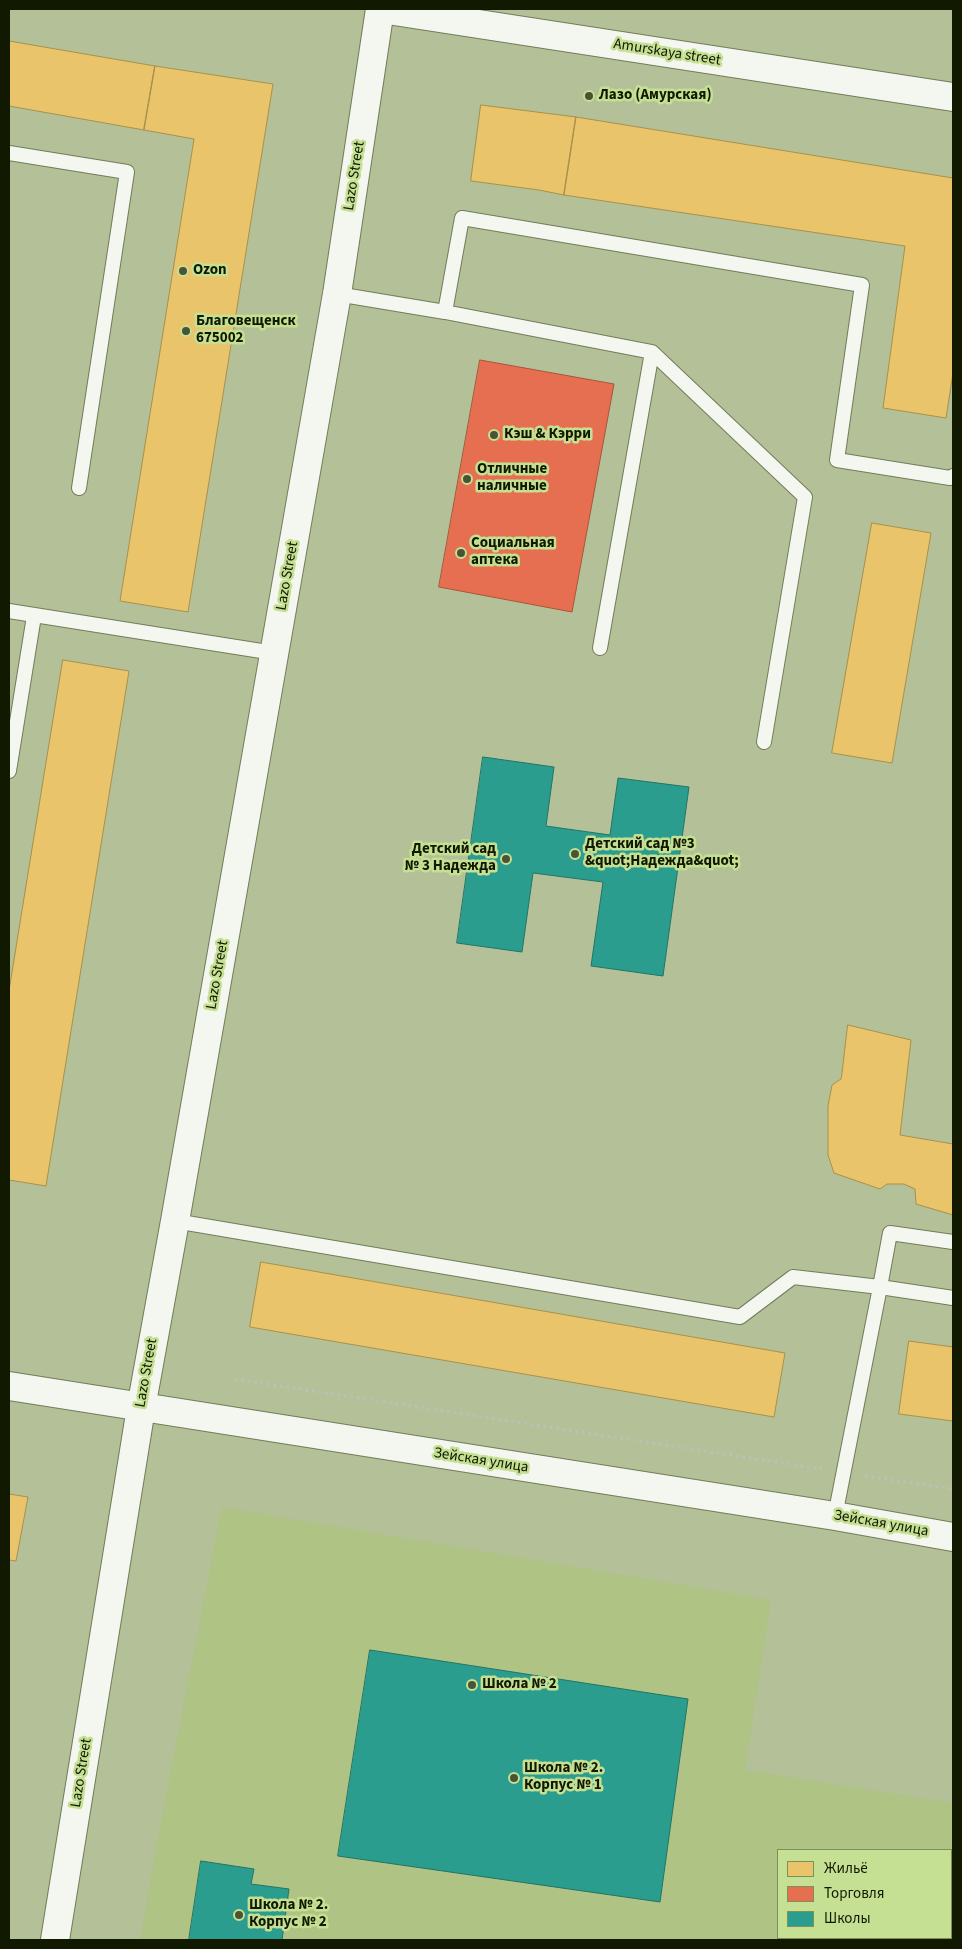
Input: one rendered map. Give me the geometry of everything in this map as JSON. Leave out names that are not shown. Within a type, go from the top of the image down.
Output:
[{"type":"main road","name":"Amurskaya street","points":[[381,9],[953,97]]},
{"type":"main road","name":"Lazo Street","points":[[55,1940],[140,1408],[176,1221],[337,294],[381,9]]},
{"type":"main road","name":"Зейская улица","points":[[9,1386],[835,1516],[953,1537]]},
{"type":"lane","points":[[9,153],[127,172],[79,488]]},
{"type":"lane","points":[[445,312],[462,218],[862,285],[837,460],[950,478],[953,476]]},
{"type":"lane","points":[[337,294],[445,312],[652,352],[805,497],[764,742]]},
{"type":"lane","points":[[600,648],[652,352]]},
{"type":"lane","points":[[9,611],[274,653]]},
{"type":"lane","points":[[9,771],[34,616]]},
{"type":"lane","points":[[176,1221],[740,1317],[793,1277],[953,1298]]},
{"type":"lane","points":[[835,1516],[890,1233],[953,1242]]},
{"type":"path","points":[[235,1379],[953,1489]]},
{"type":"shaded area","name":"Школа № 2","points":[[222,1507],[771,1600],[745,1770],[953,1803],[953,1940],[140,1940]]},
{"type":"shaded area","points":[[953,1893],[953,1940],[801,1940],[952,1939]]},
{"type":"building: Жильё","points":[[9,41],[155,66],[144,130],[9,106]]},
{"type":"building: Жильё","points":[[155,66],[273,84],[188,612],[120,601],[194,139],[144,130]]},
{"type":"building: Жильё","points":[[481,105],[576,117],[564,195],[471,181]]},
{"type":"building: Жильё","points":[[576,117],[953,178],[953,373],[946,418],[883,408],[905,246],[564,195]]},
{"type":"building: Жильё","points":[[872,523],[931,533],[892,763],[832,753]]},
{"type":"building: Жильё","points":[[63,660],[129,671],[46,1186],[9,1180],[9,991]]},
{"type":"building: Жильё","points":[[848,1025],[911,1040],[900,1135],[953,1144],[953,1215],[916,1204],[915,1189],[904,1184],[887,1184],[880,1189],[834,1173],[828,1155],[828,1106],[832,1085],[841,1079]]},
{"type":"building: Жильё","points":[[261,1262],[785,1353],[774,1417],[250,1327]]},
{"type":"building: Жильё","points":[[909,1341],[953,1347],[953,1421],[899,1414]]},
{"type":"building: Жильё","points":[[9,1494],[28,1497],[16,1561],[9,1560]]},
{"type":"building: Торговля","points":[[480,360],[614,384],[572,612],[439,587]]},
{"type":"building: Школы","name":"Детский сад №3 &quot;Надежда&quot;","points":[[483,757],[554,767],[546,826],[610,835],[618,778],[689,787],[663,976],[591,966],[603,882],[533,873],[522,952],[457,943]]},
{"type":"building: Школы","name":"Школа № 2. Корпус № 1","points":[[370,1650],[688,1699],[660,1902],[338,1856]]},
{"type":"building: Школы","name":"Школа № 2. Корпус № 2","points":[[201,1861],[254,1869],[251,1884],[289,1889],[282,1940],[189,1940]]},
{"type":"place","name":"Лазо (Амурская)","points":[[589,96]]},
{"type":"place","name":"Ozon","points":[[183,271]]},
{"type":"place","name":"Благовещенск 675002","points":[[186,331]]},
{"type":"place","name":"Кэш & Кэрри","points":[[494,435]]},
{"type":"place","name":"Отличные наличные","points":[[467,479]]},
{"type":"place","name":"Социальная аптека","points":[[461,553]]},
{"type":"place","name":"Детский сад №3 &quot;Надежда&quot;","points":[[575,854]]},
{"type":"place","name":"Детский сад № 3 Надежда","points":[[506,859]]},
{"type":"place","name":"Школа № 2","points":[[472,1685]]},
{"type":"place","name":"Школа № 2. Корпус № 1","points":[[514,1778]]},
{"type":"place","name":"Школа № 2. Корпус № 2","points":[[239,1915]]}]
